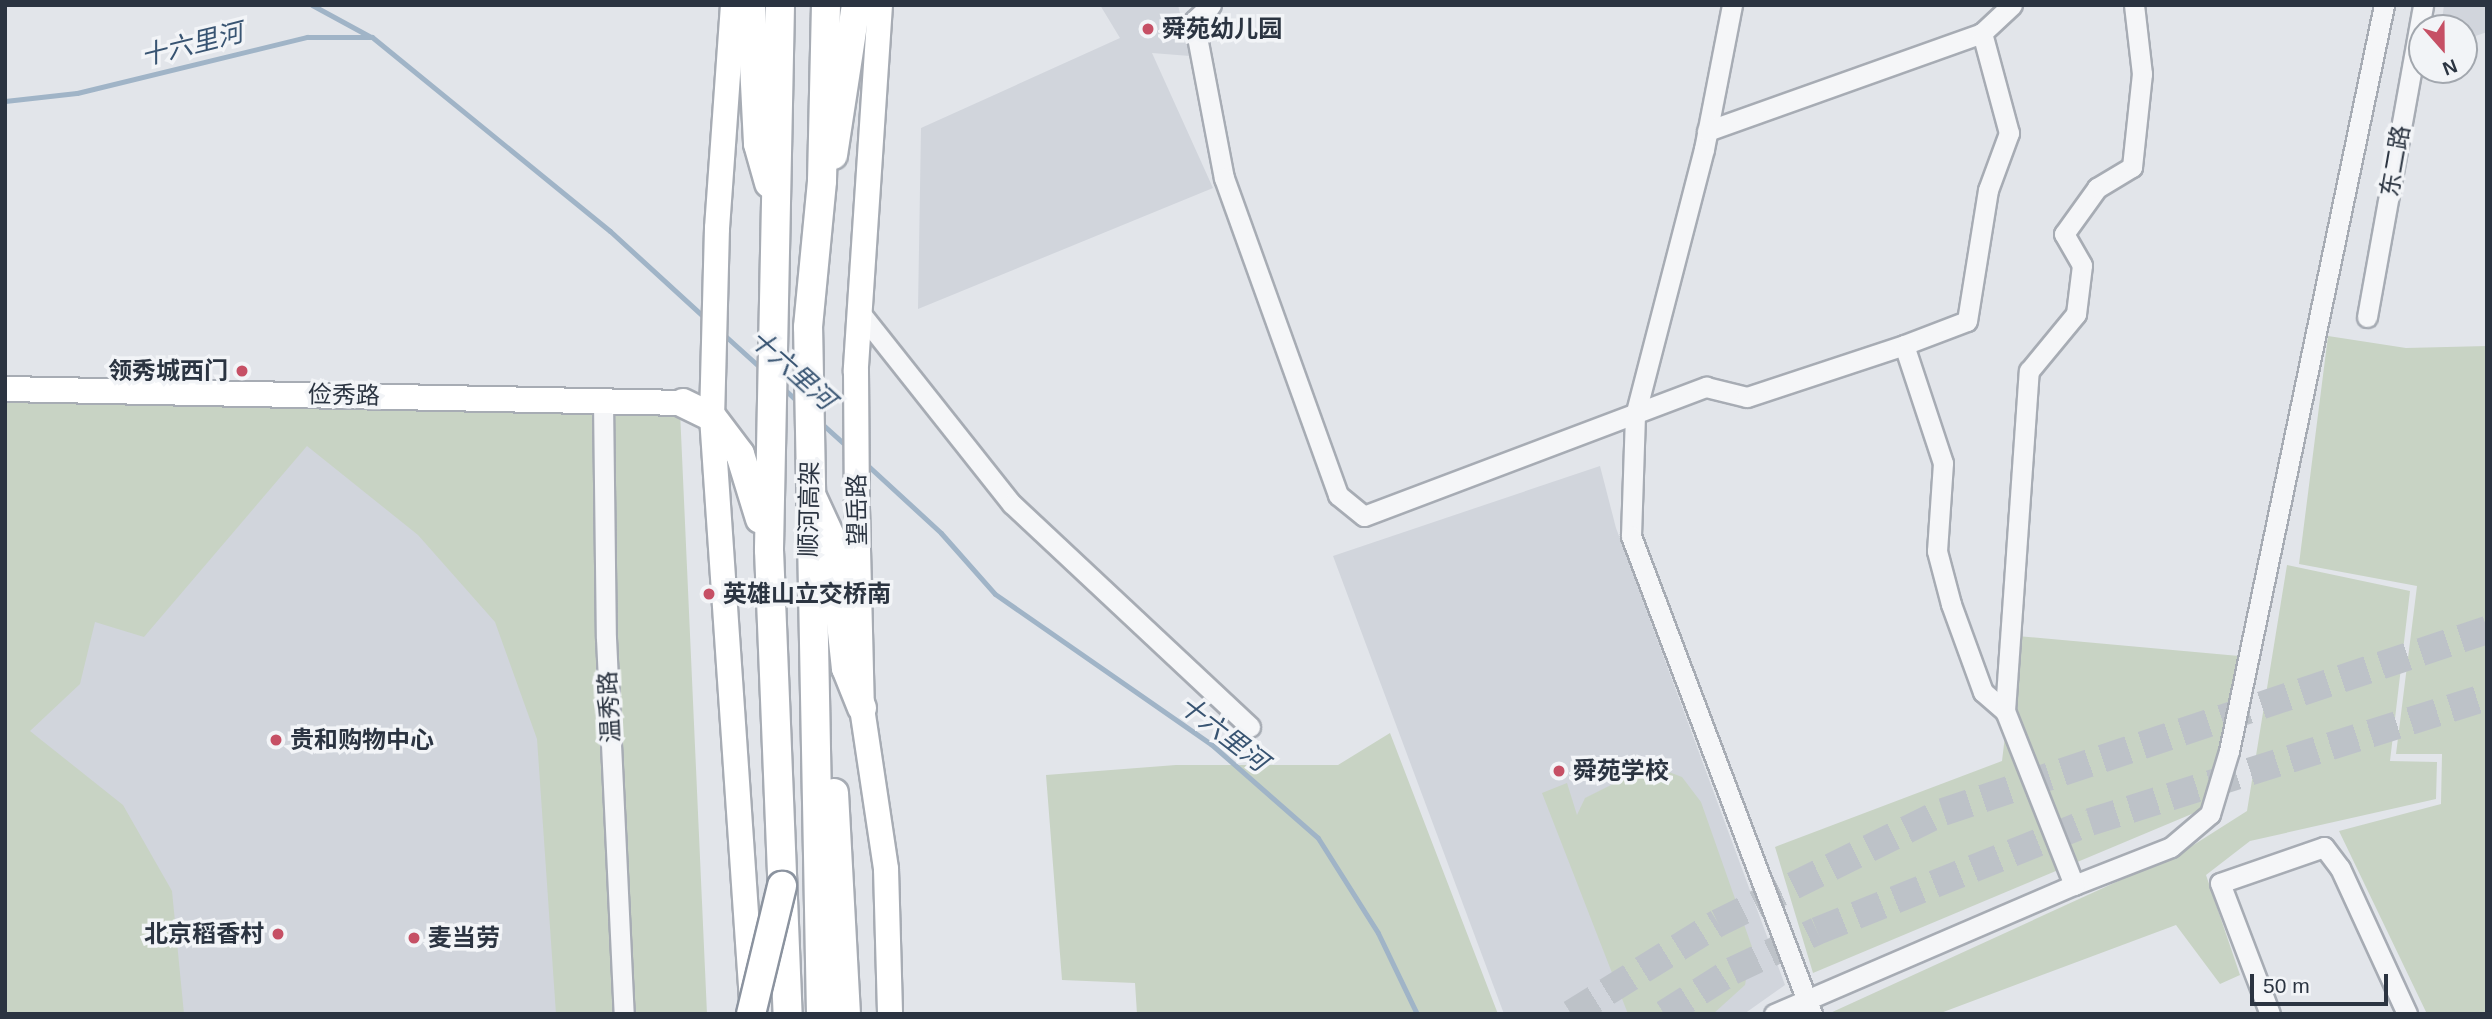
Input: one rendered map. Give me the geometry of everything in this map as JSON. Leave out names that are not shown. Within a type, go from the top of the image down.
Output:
[{"type":"highway","points":[[751,5],[758,144],[775,202]]},
{"type":"highway","name":"顺河高架","points":[[780,5],[770,559],[788,1014]]},
{"type":"highway","name":"顺河高架","points":[[821,1014],[808,327],[822,181],[825,5]]},
{"type":"highway","points":[[822,181],[840,138],[856,5]]},
{"type":"highway","points":[[683,403],[712,417],[740,454],[770,559]]},
{"type":"highway","points":[[810,487],[832,540],[846,668],[862,708]]},
{"type":"highway","points":[[815,693],[831,755],[846,1014]]},
{"type":"highway","points":[[751,1014],[782,886]]},
{"type":"main road","points":[[733,5],[717,228],[712,417],[751,1014]]},
{"type":"main road","name":"望岳路","points":[[880,5],[862,315],[856,371],[857,508],[862,708],[886,869],[890,1014]]},
{"type":"main road","points":[[713,352],[702,383],[683,403],[717,476]]},
{"type":"main road","name":"俭秀路","points":[[5,388],[683,403]]},
{"type":"street","points":[[1211,5],[1194,21],[1224,178],[1338,495],[1364,516],[1706,387],[1747,397],[1905,345],[1967,321],[1987,190],[2009,133],[1982,33]]},
{"type":"street","points":[[1732,5],[1707,131],[1635,415],[1631,536],[1808,1005]]},
{"type":"street","points":[[1707,131],[1982,33],[2012,5]]},
{"type":"street","points":[[2074,886],[2005,711],[2029,371],[2076,314],[2082,265],[2064,234],[2097,188],[2132,167],[2141,74],[2140,10],[2134,5]]},
{"type":"street","points":[[1774,1014],[1808,1005],[2074,886],[2171,846],[2210,814],[2229,751],[2384,5]]},
{"type":"street","name":"东二路","points":[[2367,317],[2423,5]]},
{"type":"street","points":[[862,315],[908,365],[1012,504],[1250,727]]},
{"type":"street","points":[[1905,345],[1943,463],[1937,551],[1951,604],[1983,692],[2005,711]]},
{"type":"street","name":"温秀路","points":[[603,401],[606,638],[624,1014]]},
{"type":"street","points":[[2270,1014],[2220,883],[2324,847],[2340,868],[2407,1014]]},
{"type":"shaded area","points":[[1100,5],[1178,5],[1190,56],[1152,53],[1213,188],[918,309],[921,128],[1120,38]]},
{"type":"shaded area","points":[[2444,5],[2487,5],[2487,32],[2478,35],[2478,14],[2443,14]]},
{"type":"shaded area","points":[[5,413],[677,423],[676,1014],[5,1014]]},
{"type":"shaded area","name":"舜苑学校","points":[[1600,466],[1616,528],[1785,985],[1744,1014],[1504,1014],[1333,556]]},
{"type":"green space","points":[[2328,336],[2406,348],[2487,346],[2487,1014],[2427,1014],[2339,831],[2441,804],[2442,754],[2396,754],[2417,586],[2299,564]]},
{"type":"green space","points":[[5,398],[680,411],[707,1014],[556,1014],[537,739],[495,622],[418,535],[307,446],[144,637],[95,622],[80,684],[30,731],[123,805],[172,891],[184,1014],[5,1014]]},
{"type":"green space","points":[[2287,565],[2410,591],[2390,761],[2437,762],[2436,799],[2250,841],[2206,875],[2240,975],[2220,984],[2176,925],[1938,1014],[1828,1014],[2184,851],[2247,811]]},
{"type":"green space","points":[[2017,636],[2239,656],[2206,808],[1813,973],[1775,847],[2002,761]]},
{"type":"green space","points":[[1390,733],[1498,1014],[1137,1014],[1135,983],[1062,980],[1046,775],[1176,765],[1338,765]]},
{"type":"green space","points":[[1661,769],[1682,777],[1701,802],[1752,947],[1745,985],[1713,1014],[1628,1014],[1542,793],[1567,783],[1577,815],[1585,798],[1639,771]]},
{"type":"waterway","points":[[312,5],[371,37]]},
{"type":"waterway","name":"十六里河","points":[[5,101],[77,93],[307,37],[372,37],[610,231],[707,320]]},
{"type":"waterway","name":"十六里河","points":[[722,333],[764,371]]},
{"type":"waterway","name":"十六里河","points":[[782,387],[800,404]]},
{"type":"waterway","name":"十六里河","points":[[821,423],[850,449]]},
{"type":"waterway","name":"十六里河","points":[[865,463],[941,533],[995,594],[1211,744],[1318,838],[1378,933],[1417,1014]]},
{"type":"tunnel","points":[[1571,1014],[1718,923],[1943,812],[2487,630]]},
{"type":"tunnel","points":[[1664,1014],[1732,971],[1817,931],[2090,822],[2487,697]]},
{"type":"place","name":"舜苑幼儿园","points":[[1148,29]]},
{"type":"place","name":"领秀城西门","points":[[242,371]]},
{"type":"place","name":"英雄山立交桥南","points":[[709,594]]},
{"type":"place","name":"贵和购物中心","points":[[276,740]]},
{"type":"place","name":"舜苑学校","points":[[1559,771]]},
{"type":"place","name":"北京稻香村","points":[[278,934]]},
{"type":"place","name":"麦当劳","points":[[414,938]]}]
